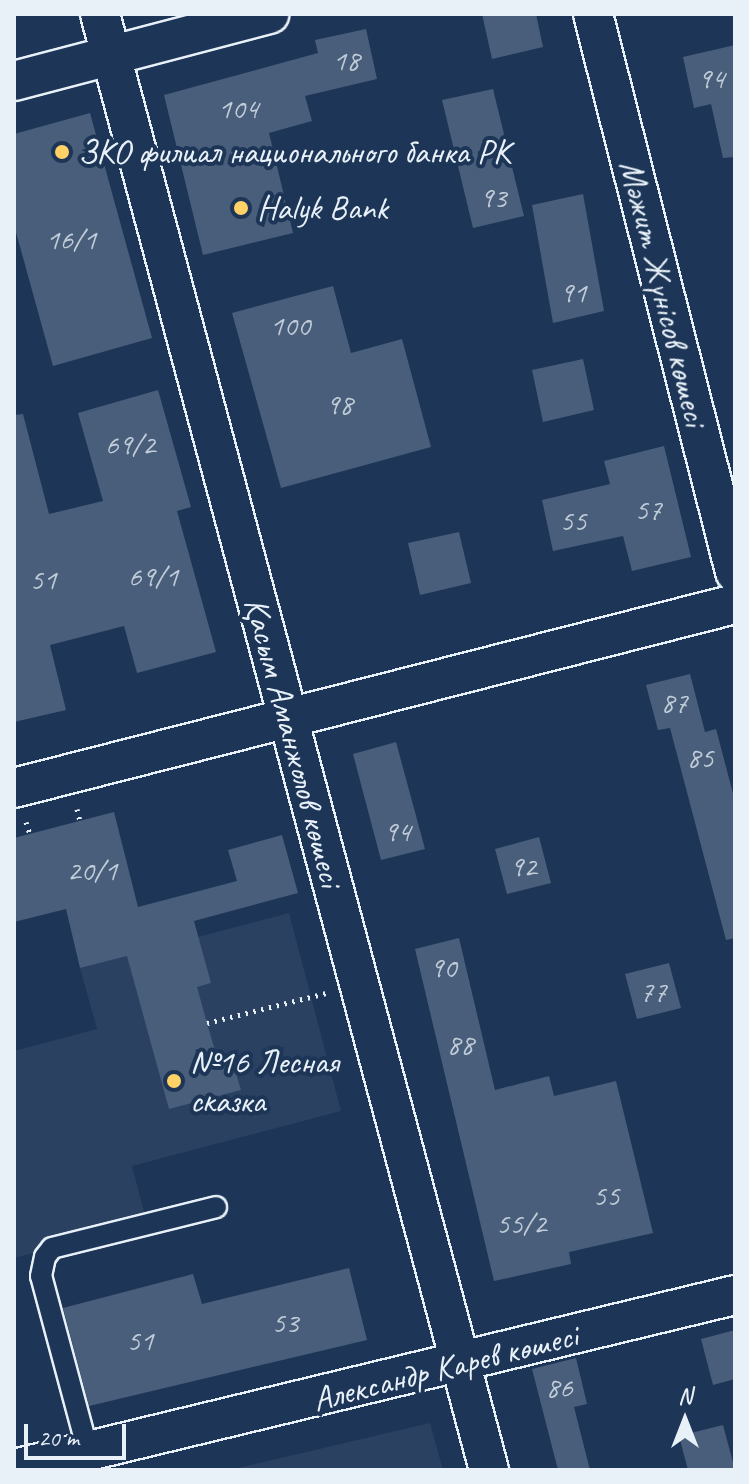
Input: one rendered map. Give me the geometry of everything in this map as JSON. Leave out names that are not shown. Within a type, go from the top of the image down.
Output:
[{"type":"street","name":"Қасым Аманжолов көшесі","points":[[100,14],[489,1470]]},
{"type":"street","points":[[14,81],[269,14]]},
{"type":"street","name":"Мәжит Жүнісов көшесі","points":[[593,14],[735,572]]},
{"type":"street","points":[[14,788],[735,604]]},
{"type":"street","name":"Александр Карев көшесі","points":[[14,1469],[461,1364],[735,1295]]},
{"type":"lane","points":[[88,1451],[41,1276],[45,1257],[52,1248],[216,1207]]},
{"type":"path","points":[[207,1023],[311,997]]},
{"type":"shaded area","name":"№16 Лесная сказка","points":[[289,913],[341,1111],[132,1166],[147,1223],[14,1258],[14,1051],[97,1029],[80,968]]},
{"type":"shaded area","points":[[430,1423],[443,1470],[229,1470]]},
{"type":"building","points":[[482,14],[536,14],[543,47],[492,59]]},
{"type":"building","points":[[366,29],[377,79],[305,96],[312,121],[269,133],[293,233],[203,255],[164,95],[318,53],[315,40]]},
{"type":"building","points":[[735,45],[735,157],[723,158],[711,104],[694,108],[683,57]]},
{"type":"building","points":[[493,89],[524,216],[473,228],[442,100]]},
{"type":"building","points":[[90,113],[152,338],[53,366],[14,225],[14,134]]},
{"type":"building","points":[[583,194],[604,311],[553,323],[532,205]]},
{"type":"building","points":[[333,286],[351,353],[402,339],[431,447],[281,488],[232,313]]},
{"type":"building","points":[[583,359],[594,410],[543,422],[532,370]]},
{"type":"building","points":[[158,390],[191,507],[177,511],[216,652],[137,673],[124,626],[50,645],[66,710],[14,722],[14,415],[23,414],[49,514],[103,501],[78,413]]},
{"type":"building","points":[[664,446],[691,557],[632,571],[623,536],[553,551],[542,500],[610,484],[604,461]]},
{"type":"building","points":[[459,532],[471,583],[420,595],[408,543]]},
{"type":"building","points":[[690,674],[705,732],[716,729],[735,801],[735,938],[726,940],[670,728],[658,730],[646,685]]},
{"type":"building","points":[[396,742],[425,849],[381,860],[353,754]]},
{"type":"building","points":[[114,812],[138,907],[237,881],[228,850],[282,835],[298,893],[194,921],[211,983],[197,987],[207,1023],[218,1061],[231,1057],[241,1090],[169,1109],[127,956],[80,968],[66,909],[14,922],[14,838]]},
{"type":"building","points":[[539,837],[551,883],[507,894],[495,849]]},
{"type":"building","points":[[459,938],[495,1090],[549,1076],[554,1096],[616,1081],[653,1233],[569,1252],[571,1264],[494,1281],[415,949]]},
{"type":"building","points":[[669,963],[681,1008],[637,1019],[625,974]]},
{"type":"building","points":[[349,1268],[367,1340],[89,1406],[63,1308],[193,1274],[202,1304]]},
{"type":"building","points":[[735,1330],[735,1379],[713,1385],[701,1339]]},
{"type":"building","points":[[576,1358],[587,1404],[574,1407],[590,1470],[558,1470],[532,1369]]},
{"type":"building","points":[[723,1425],[735,1470],[688,1470],[679,1436]]},
{"type":"place","name":"ЗКО филиал национального банка РК","points":[[62,152]]},
{"type":"place","name":"Halyk Bank","points":[[241,208]]},
{"type":"place","name":"№16 Лесная сказка","points":[[174,1081]]}]
